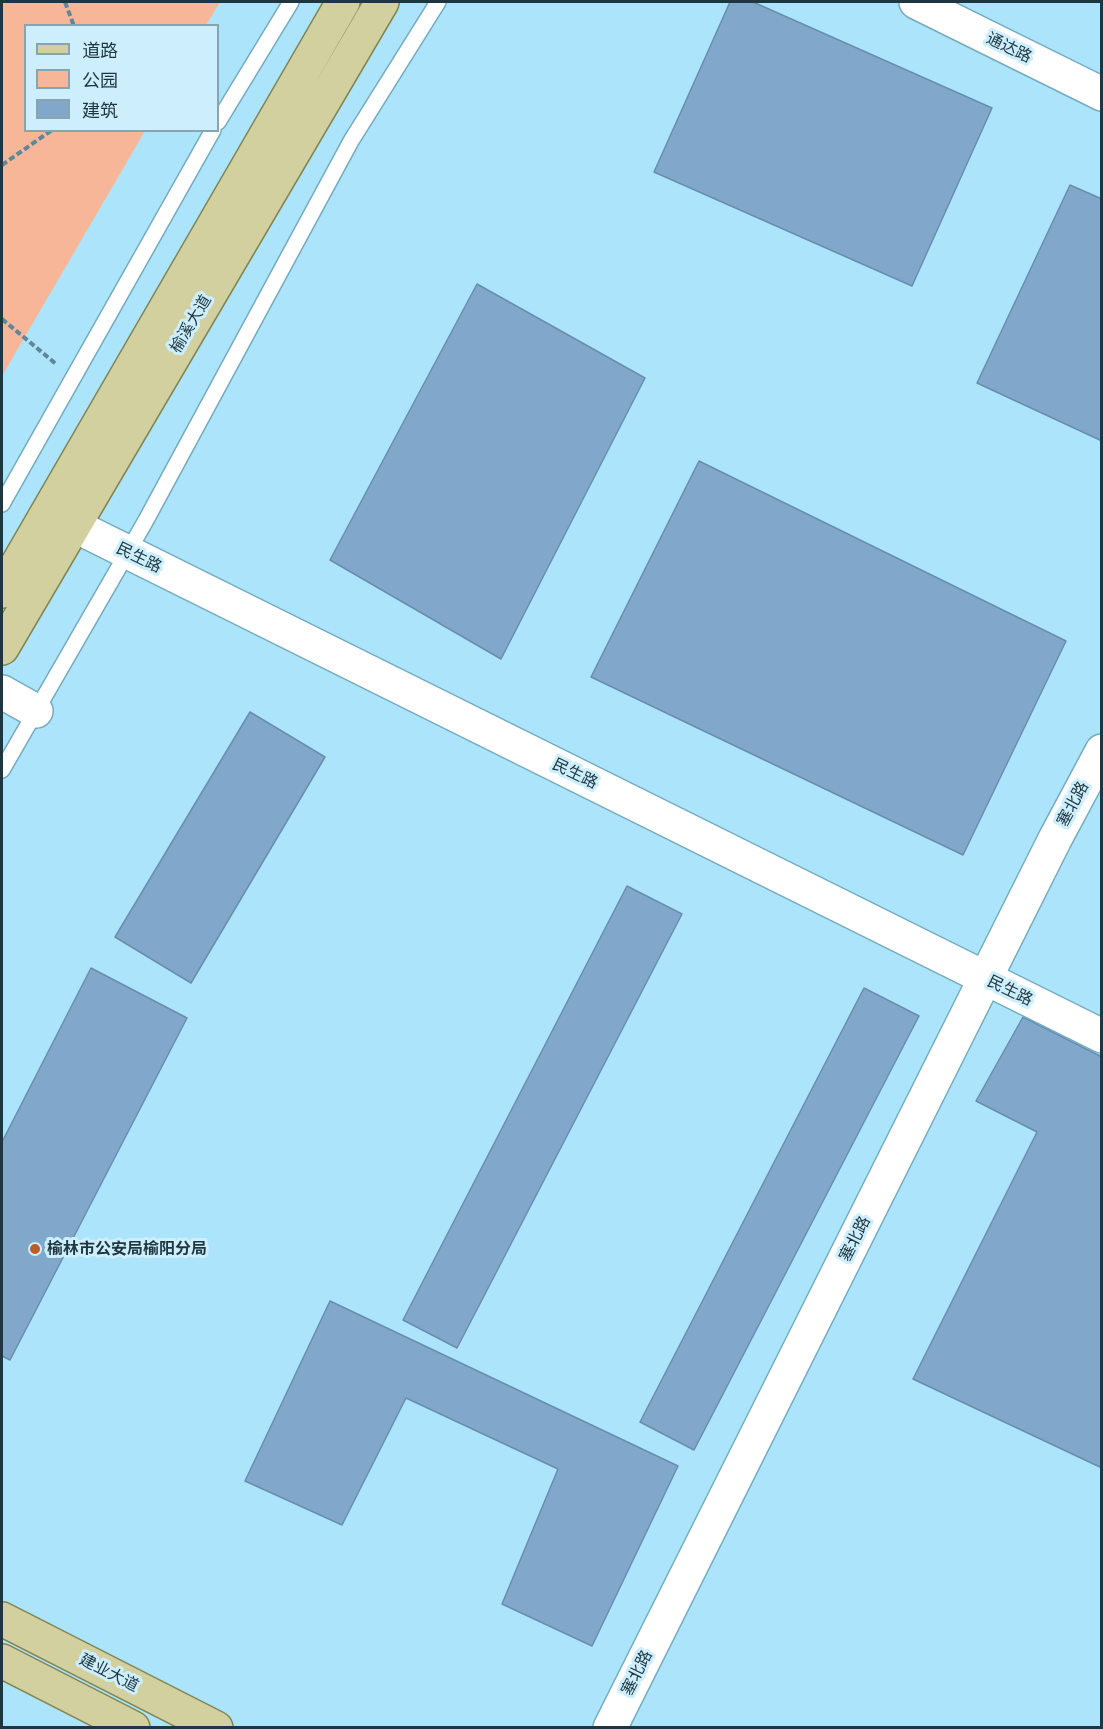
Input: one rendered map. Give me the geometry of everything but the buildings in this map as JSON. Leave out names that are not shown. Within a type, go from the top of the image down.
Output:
[{"type":"main road","name":"榆溪大道","points":[[2,648],[60,518],[343,2]]},
{"type":"main road","name":"榆溪大道","points":[[2,591],[60,518],[382,2]]},
{"type":"main road","name":"建业大道","points":[[2,1619],[216,1728]]},
{"type":"main road","points":[[2,1661],[133,1728]]},
{"type":"street","name":"通达路","points":[[916,2],[1101,94]]},
{"type":"street","name":"民生路","points":[[60,518],[1101,1036]]},
{"type":"street","points":[[2,692],[36,711]]},
{"type":"street","name":"塞北路","points":[[610,1728],[1101,751]]},
{"type":"lane","points":[[219,120],[291,2]]},
{"type":"lane","points":[[2,770],[128,552],[351,141],[438,2]]},
{"type":"lane","points":[[2,504],[212,132]]},
{"type":"path","points":[[65,2],[74,24]]},
{"type":"path","points":[[2,165],[49,132]]},
{"type":"path","points":[[2,319],[72,378]]},
{"type":"green space","points":[[2,2],[220,2],[207,24],[24,24],[24,132],[144,132],[2,376]]},
{"type":"place","name":"榆林市公安局榆阳分局","points":[[35,1249]]}]
